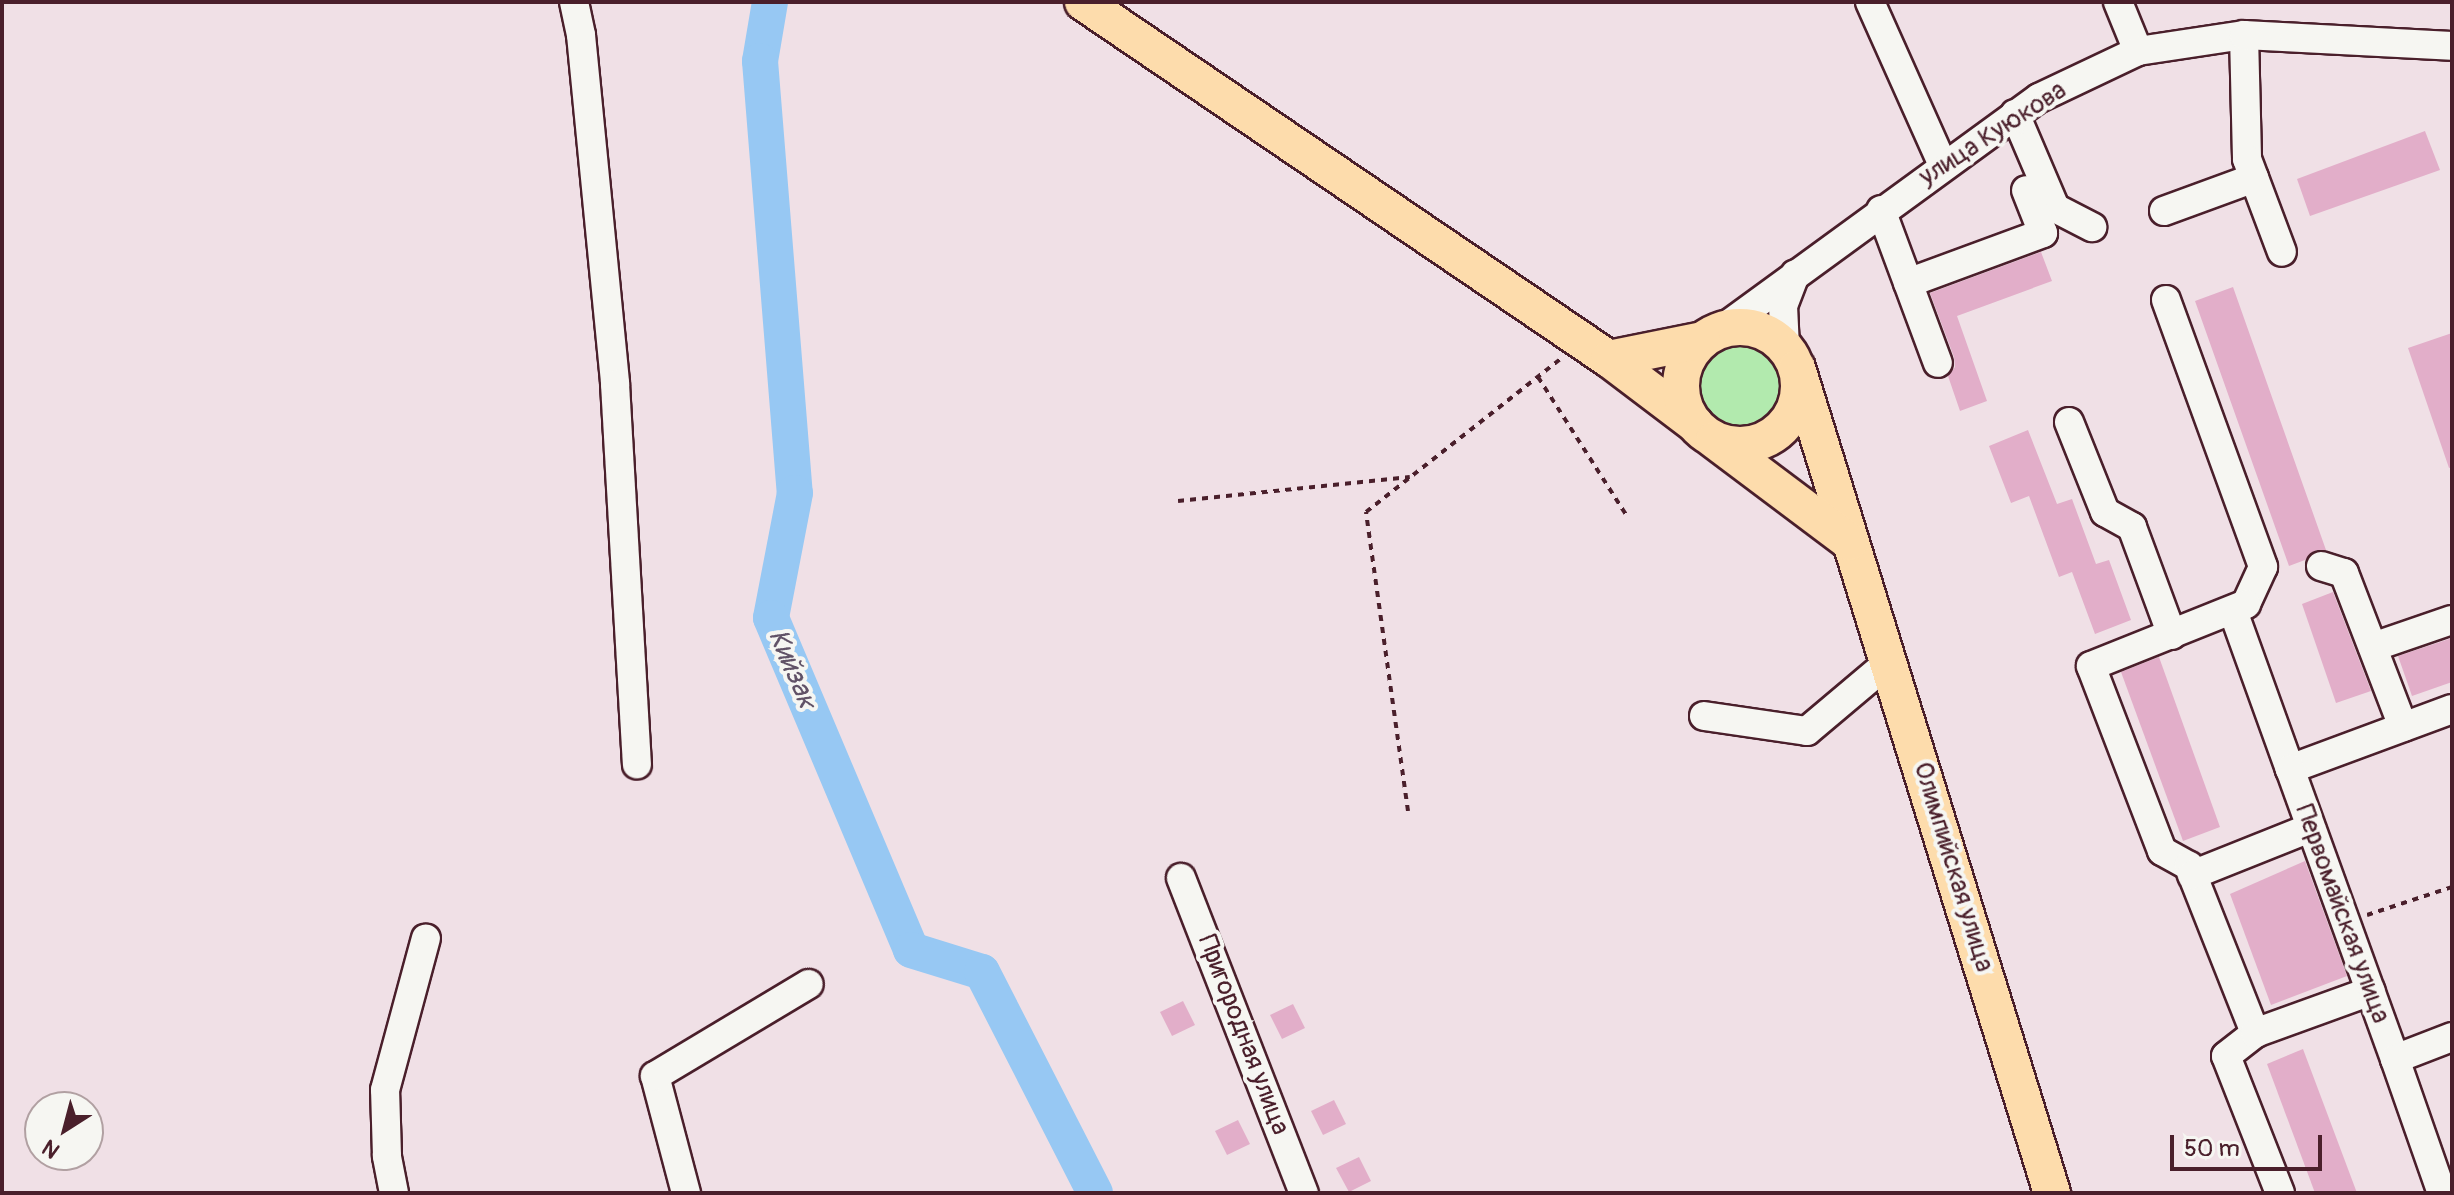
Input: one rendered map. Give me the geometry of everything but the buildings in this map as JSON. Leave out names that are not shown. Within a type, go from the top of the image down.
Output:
[{"type":"main road","points":[[1083,2],[1596,350],[1850,542]]},
{"type":"main road","points":[[1596,350],[1712,335],[1745,327],[1767,333],[1791,358],[1799,391],[1793,413],[1778,432],[1758,443],[1735,445],[1704,431],[1683,404],[1681,381],[1687,359],[1712,335]]},
{"type":"main road","name":"Олимпийская улица","points":[[1791,358],[1890,661],[2052,1193]]},
{"type":"street","points":[[574,2],[581,35],[615,384],[637,764]]},
{"type":"street","points":[[1870,2],[1943,165]]},
{"type":"street","points":[[2118,2],[2138,51]]},
{"type":"street","points":[[2244,35],[2247,159],[2282,252]]},
{"type":"street","name":"улица Куюкова","points":[[1712,335],[2039,98],[2138,51],[2244,35],[2452,46]]},
{"type":"street","points":[[2015,114],[2055,208],[2092,227]]},
{"type":"street","points":[[2164,211],[2254,178]]},
{"type":"street","points":[[1908,283],[2043,233],[2026,190]]},
{"type":"street","points":[[1881,210],[1938,363]]},
{"type":"street","points":[[1791,358],[1783,306],[1795,274]]},
{"type":"street","points":[[2166,300],[2263,567],[2246,604],[2091,666],[2162,851],[2189,866],[2255,1033]]},
{"type":"street","points":[[2069,422],[2105,512],[2132,527],[2172,635]]},
{"type":"street","points":[[2321,566],[2344,573],[2403,727]]},
{"type":"street","name":"Первомайская улица","points":[[2233,611],[2442,1193]]},
{"type":"street","points":[[2373,647],[2452,620]]},
{"type":"street","points":[[1704,716],[1807,731],[1890,661]]},
{"type":"street","name":"Первомайская улица","points":[[2290,769],[2452,709]]},
{"type":"street","points":[[2192,875],[2310,828]]},
{"type":"street","name":"Пригородная улица","points":[[1181,878],[1304,1193]]},
{"type":"street","points":[[394,1193],[387,1156],[385,1090],[426,938]]},
{"type":"street","points":[[686,1193],[655,1076],[809,984]]},
{"type":"street","points":[[2280,1193],[2226,1056],[2255,1033],[2371,991]]},
{"type":"street","name":"Первомайская улица","points":[[2395,1059],[2452,1037]]},
{"type":"path","points":[[1408,811],[1366,512],[1538,377],[1596,350]]},
{"type":"path","points":[[1538,377],[1628,518]]},
{"type":"path","points":[[1178,501],[1412,477]]},
{"type":"path","points":[[2345,922],[2452,887]]},
{"type":"green space","points":[[1742,344],[1759,348],[1773,357],[1782,371],[1786,388],[1782,405],[1773,419],[1759,428],[1742,432],[1725,428],[1711,419],[1702,405],[1698,388],[1702,371],[1711,357],[1725,348]]},
{"type":"waterway","name":"Кийзак","points":[[770,2],[760,61],[795,493],[771,618],[911,950],[982,972],[1095,1193]]}]
